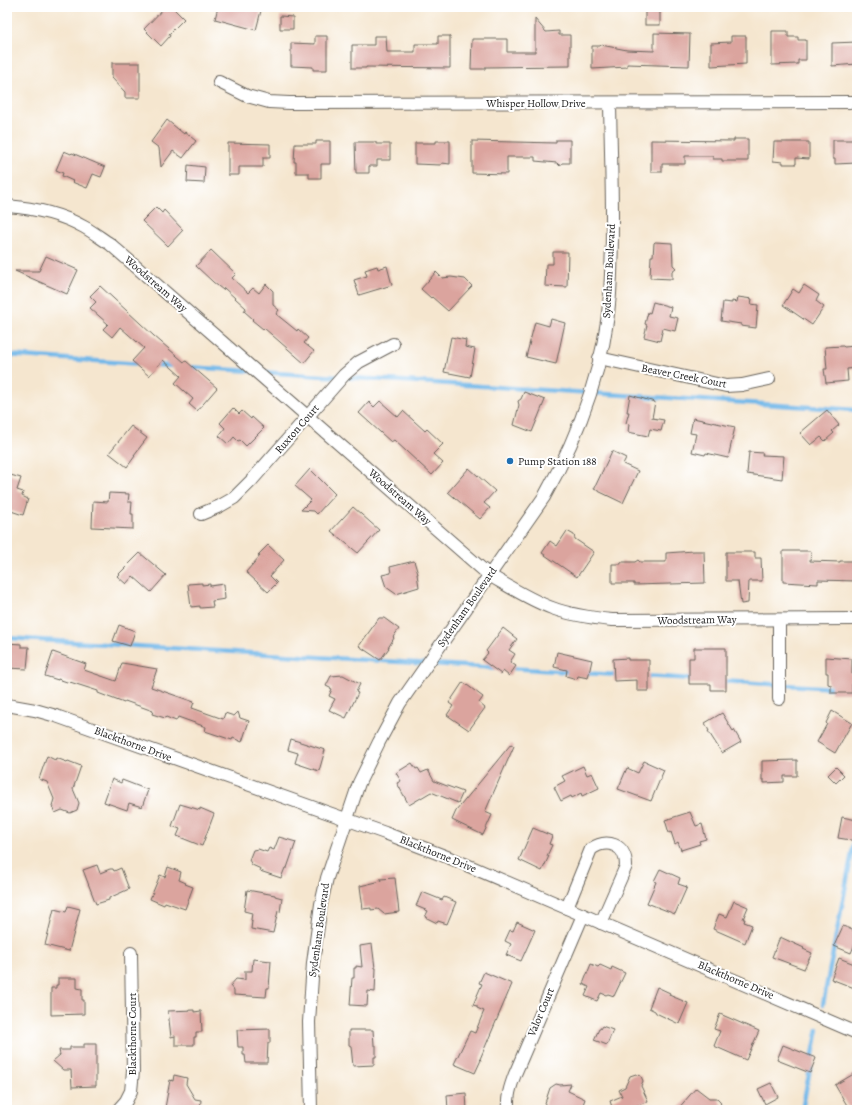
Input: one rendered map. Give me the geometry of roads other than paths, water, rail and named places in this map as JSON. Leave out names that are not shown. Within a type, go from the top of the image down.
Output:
[{"type":"street","name":"Whisper Hollow Drive","points":[[219,82],[247,96],[269,102],[289,104],[857,102]]},
{"type":"street","name":"Sydenham Boulevard","points":[[311,1110],[309,1022],[313,963],[321,904],[327,878],[359,783],[400,703],[534,512],[560,469],[581,420],[594,381],[606,327],[610,295],[610,102]]},
{"type":"street","name":"Woodstream Way","points":[[7,206],[22,207],[56,215],[84,227],[110,244],[489,575],[523,595],[552,608],[612,620],[857,619]]},
{"type":"street","name":"Ruxton Court","points":[[200,514],[220,506],[234,498],[252,480],[344,374],[359,362],[393,344]]},
{"type":"street","name":"Beaver Creek Court","points":[[599,358],[726,386],[742,385],[769,379]]},
{"type":"street","points":[[779,620],[779,699]]},
{"type":"street","name":"Blackthorne Drive","points":[[7,705],[35,710],[56,716],[346,819],[455,860],[857,1032]]},
{"type":"street","points":[[566,908],[590,849],[603,844],[610,844],[619,848],[624,853],[626,866],[601,923]]},
{"type":"street","name":"Valor Court","points":[[508,1110],[507,1100],[515,1074],[583,915]]},
{"type":"street","name":"Blackthorne Court","points":[[118,1110],[126,1101],[131,1091],[133,1071],[131,953]]},
{"type":"waterway","points":[[7,355],[141,364]]},
{"type":"waterway","points":[[154,365],[175,366]]},
{"type":"waterway","points":[[188,367],[251,371]]},
{"type":"waterway","points":[[260,372],[857,410]]},
{"type":"waterway","points":[[7,638],[498,668]]},
{"type":"waterway","points":[[509,668],[572,672]]},
{"type":"waterway","points":[[583,673],[620,675]]},
{"type":"waterway","points":[[643,676],[694,679]]},
{"type":"waterway","points":[[721,681],[835,688]]},
{"type":"waterway","points":[[847,689],[857,689]]},
{"type":"waterway","points":[[823,1004],[857,827]]},
{"type":"waterway","points":[[802,1110],[818,1029]]},
{"type":"place","name":"Pump Station 188","points":[[510,461]]}]
